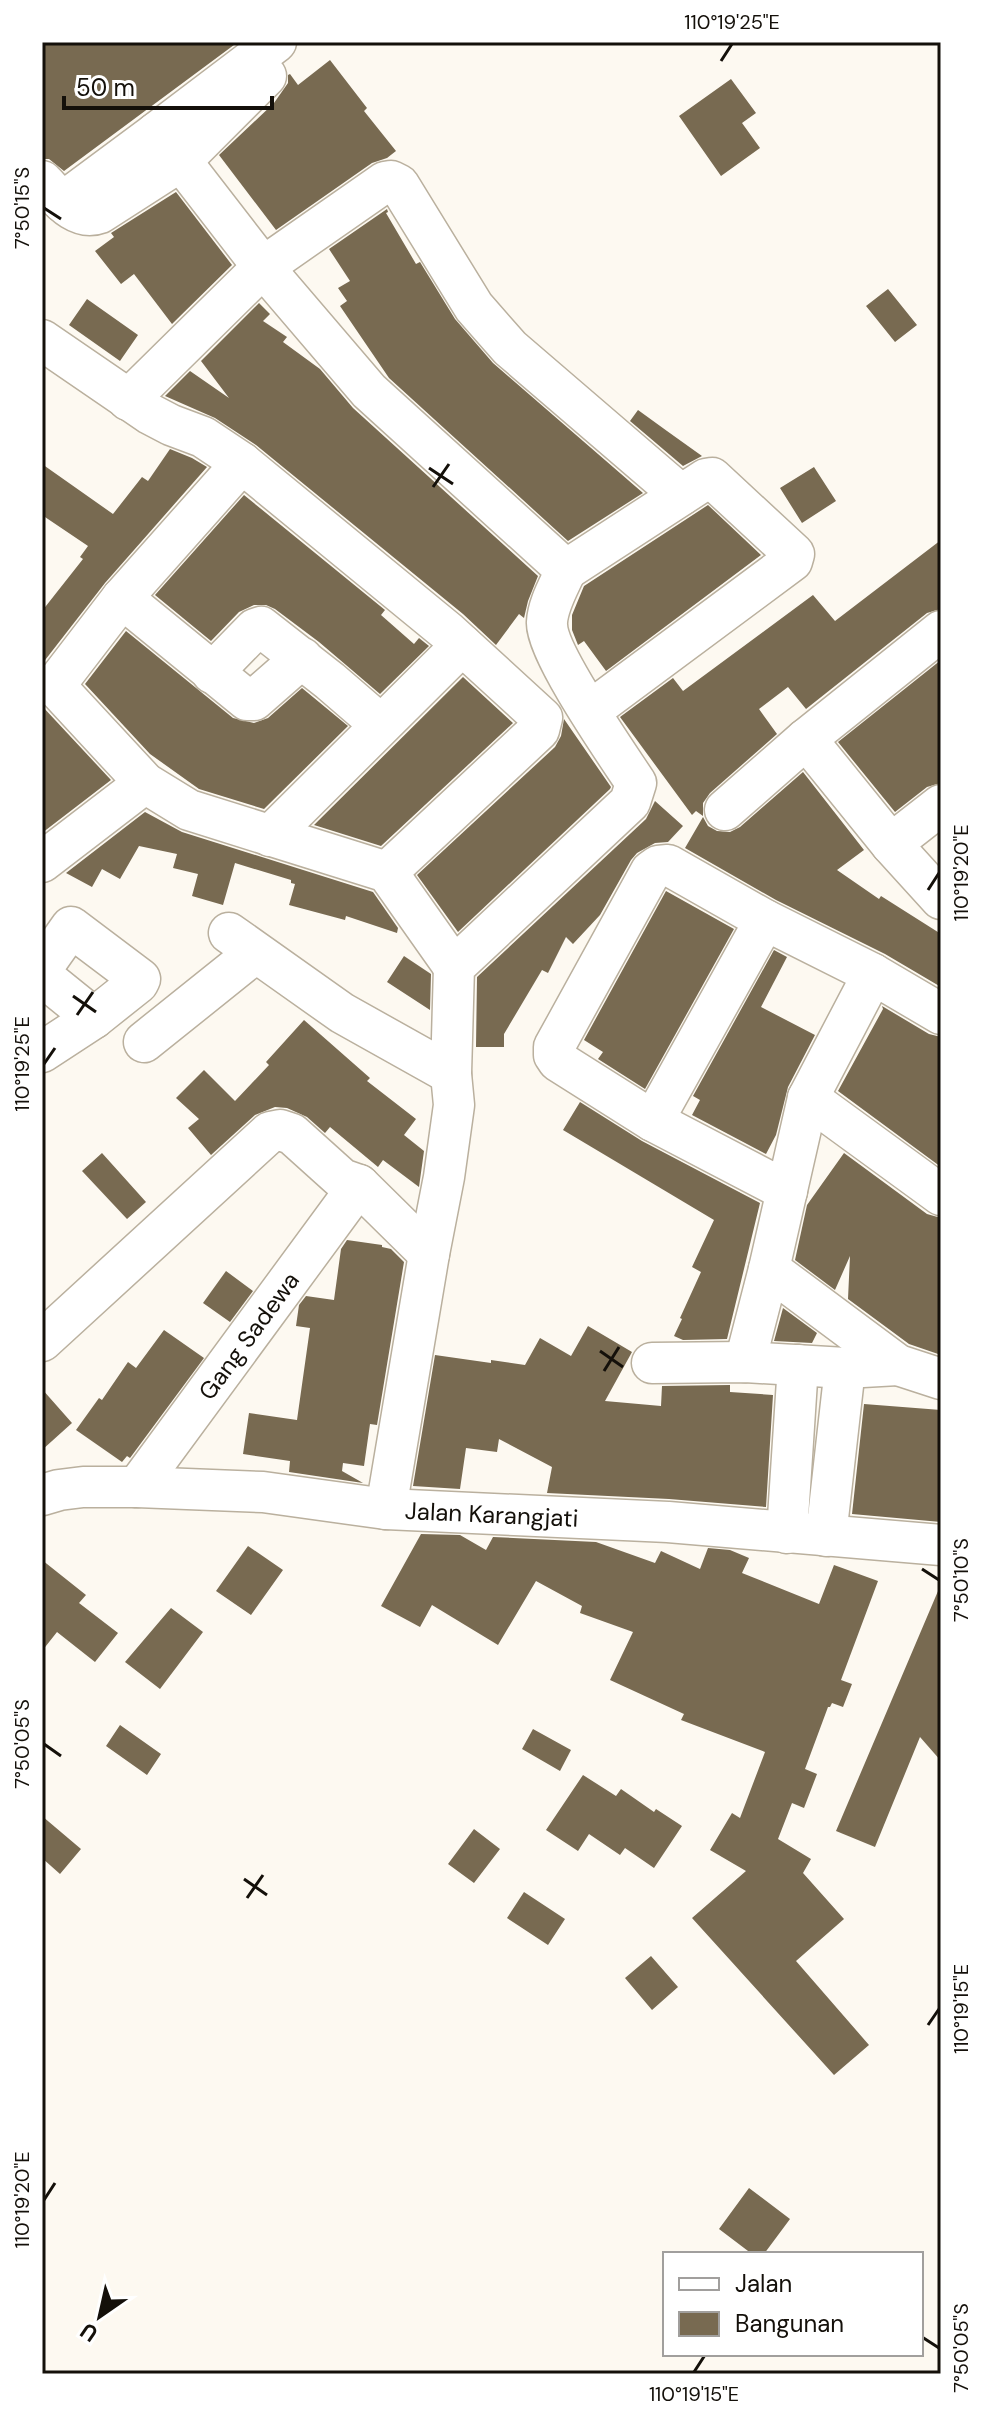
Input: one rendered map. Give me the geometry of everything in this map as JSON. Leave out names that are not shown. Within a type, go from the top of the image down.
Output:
[{"type":"street","points":[[168,147],[276,42]]},
{"type":"street","points":[[53,191],[168,147],[276,66],[282,42]]},
{"type":"street","points":[[168,147],[263,267],[369,391],[566,570]]},
{"type":"street","points":[[128,400],[263,267],[385,182],[391,181],[399,185],[474,307],[510,348],[681,495]]},
{"type":"street","points":[[42,340],[128,400],[171,425],[203,437],[242,463],[462,645],[542,718],[539,730],[387,872]]},
{"type":"street","points":[[242,463],[122,598],[56,687],[145,783],[189,810],[387,872],[454,967],[451,1074],[454,1105],[386,1509]]},
{"type":"street","points":[[454,967],[630,802],[636,783],[590,711],[556,652],[546,625],[566,570],[712,478],[794,554],[793,560],[590,711]]},
{"type":"street","points":[[122,598],[247,700],[254,700],[302,658]]},
{"type":"street","points":[[212,673],[255,629],[261,627],[381,725]]},
{"type":"street","points":[[725,810],[806,739],[941,631]]},
{"type":"street","points":[[270,836],[462,645]]},
{"type":"street","points":[[806,739],[891,844],[941,899]]},
{"type":"street","points":[[49,846],[145,783]]},
{"type":"street","points":[[891,844],[941,805]]},
{"type":"street","points":[[787,1191],[653,1121],[558,1061],[554,1055],[554,1047],[651,871],[668,865],[765,920],[873,974],[941,1014]]},
{"type":"street","points":[[653,1121],[765,920]]},
{"type":"street","points":[[42,968],[71,927],[140,979],[94,1018],[42,1052]]},
{"type":"street","points":[[144,1042],[242,943],[376,1034],[451,1074]]},
{"type":"street","points":[[745,1362],[808,1098],[873,974]]},
{"type":"street","points":[[42,976],[94,1018]]},
{"type":"street","points":[[808,1098],[941,1195]]},
{"type":"street","points":[[42,1341],[270,1132],[280,1130],[292,1134],[342,1179],[359,1185],[429,1254]]},
{"type":"street","name":"Gang Sadewa","points":[[137,1487],[359,1185]]},
{"type":"street","points":[[769,1269],[898,1365],[941,1379]]},
{"type":"street","points":[[652,1363],[745,1362],[845,1368],[898,1365]]},
{"type":"street","points":[[798,1365],[806,1535]]},
{"type":"street","points":[[806,1535],[845,1368]]},
{"type":"street","name":"Jalan Karangjati","points":[[42,1495],[83,1487],[263,1492],[386,1509],[668,1522],[941,1545]]},
{"type":"building","points":[[42,42],[238,42],[64,171],[49,159],[42,159]]},
{"type":"building","points":[[330,60],[367,108],[364,111],[396,151],[372,163],[276,230],[219,155],[274,103],[288,83],[288,75],[298,85]]},
{"type":"building","points":[[731,79],[756,113],[742,123],[760,148],[721,176],[679,116]]},
{"type":"building","points":[[176,192],[232,265],[172,324],[134,274],[121,284],[95,251],[114,237],[111,233]]},
{"type":"building","points":[[387,209],[386,213],[416,264],[420,262],[455,319],[493,363],[643,493],[568,541],[389,378],[340,306],[347,301],[338,288],[350,281],[329,249]]},
{"type":"building","points":[[888,289],[917,325],[895,342],[866,306]]},
{"type":"building","points":[[87,299],[138,335],[120,361],[69,325]]},
{"type":"building","points":[[259,303],[270,314],[263,321],[287,337],[283,342],[320,369],[353,408],[538,576],[524,618],[519,614],[496,645],[463,614],[256,445],[215,418],[165,396],[190,371],[229,398],[201,361]]},
{"type":"building","points":[[638,410],[702,456],[683,466],[630,421]]},
{"type":"building","points":[[170,449],[207,467],[105,583],[42,664],[42,611],[83,559],[80,557],[88,546],[42,515],[42,464],[113,514],[142,477],[148,481]]},
{"type":"building","points":[[814,467],[836,501],[802,523],[780,488]]},
{"type":"building","points":[[244,495],[385,610],[381,615],[414,644],[419,638],[429,646],[380,694],[319,642],[266,605],[254,605],[239,612],[211,641],[155,595]]},
{"type":"building","points":[[708,505],[761,555],[606,671],[584,641],[578,645],[572,630],[572,615],[584,586]]},
{"type":"building","points":[[941,540],[941,609],[927,613],[806,709],[788,687],[759,709],[777,734],[710,793],[703,803],[703,816],[696,811],[692,815],[620,717],[673,678],[683,691],[813,595],[835,621]]},
{"type":"building","points":[[126,631],[233,718],[254,723],[268,718],[302,688],[348,726],[264,809],[199,789],[150,754],[85,684]]},
{"type":"building","points":[[941,660],[941,783],[927,787],[895,812],[838,742]]},
{"type":"building","points":[[463,677],[513,723],[381,846],[314,825]]},
{"type":"building","points":[[42,706],[111,780],[42,833]]},
{"type":"building","points":[[564,719],[611,787],[458,932],[417,875],[555,747]]},
{"type":"building","points":[[803,772],[864,850],[837,870],[879,899],[881,896],[941,934],[941,987],[685,848],[703,817],[708,826],[717,831],[730,832],[740,827]]},
{"type":"building","points":[[655,801],[683,826],[668,842],[655,843],[637,853],[600,915],[573,944],[566,937],[548,973],[542,970],[504,1034],[504,1047],[476,1047],[477,977],[646,819]]},
{"type":"building","points":[[145,812],[182,832],[373,892],[398,928],[397,933],[346,916],[345,920],[289,905],[295,884],[291,880],[235,863],[223,905],[192,896],[198,874],[173,868],[177,854],[139,846],[120,879],[102,869],[92,887],[66,873]]},
{"type":"building","points":[[666,891],[734,929],[645,1089],[598,1059],[603,1052],[584,1040]]},
{"type":"building","points":[[774,950],[787,957],[761,1007],[815,1035],[788,1087],[776,1135],[766,1154],[692,1115],[700,1100],[693,1096]]},
{"type":"building","points":[[404,956],[431,974],[430,1010],[387,982]]},
{"type":"building","points":[[882,1006],[929,1034],[941,1037],[941,1167],[838,1091]]},
{"type":"building","points":[[304,1020],[370,1078],[367,1081],[416,1119],[404,1135],[424,1151],[419,1187],[383,1160],[378,1167],[330,1127],[325,1133],[307,1117],[287,1108],[275,1107],[255,1115],[211,1155],[188,1128],[199,1119],[176,1098],[204,1070],[235,1101],[269,1065],[266,1062]]},
{"type":"building","points":[[580,1102],[642,1141],[760,1203],[727,1339],[683,1340],[674,1336],[701,1272],[692,1267],[714,1220],[563,1130]]},
{"type":"building","points":[[102,1153],[146,1202],[127,1219],[82,1171]]},
{"type":"building","points":[[844,1153],[927,1214],[941,1218],[941,1355],[909,1344],[848,1299],[850,1256],[835,1290],[795,1260],[807,1205]]},
{"type":"building","points":[[347,1240],[382,1245],[404,1262],[377,1425],[370,1424],[364,1466],[343,1463],[342,1471],[363,1483],[289,1472],[290,1461],[243,1454],[249,1413],[297,1420],[310,1328],[296,1326],[299,1305],[306,1296],[334,1300],[341,1249]]},
{"type":"building","points":[[226,1271],[253,1291],[230,1322],[203,1303]]},
{"type":"building","points":[[783,1308],[817,1333],[812,1343],[774,1341]]},
{"type":"building","points":[[588,1326],[632,1352],[605,1401],[661,1406],[662,1386],[730,1385],[730,1392],[773,1395],[766,1507],[547,1493],[552,1467],[499,1439],[497,1452],[466,1448],[460,1489],[413,1486],[435,1355],[525,1365],[540,1338],[571,1356]]},
{"type":"building","points":[[164,1330],[204,1358],[130,1458],[127,1456],[122,1462],[76,1430],[99,1398],[102,1400],[128,1362],[136,1368]]},
{"type":"building","points":[[42,1389],[72,1423],[42,1450]]},
{"type":"building","points":[[864,1404],[941,1410],[941,1522],[852,1514]]},
{"type":"building","points":[[421,1534],[460,1535],[486,1550],[493,1537],[596,1542],[655,1563],[661,1551],[700,1569],[708,1548],[730,1550],[749,1558],[742,1573],[819,1604],[834,1565],[878,1581],[841,1680],[852,1684],[843,1707],[832,1703],[828,1707],[805,1769],[817,1774],[804,1808],[792,1803],[778,1839],[811,1859],[803,1873],[844,1919],[796,1961],[869,2045],[834,2075],[692,1918],[746,1871],[710,1850],[732,1813],[740,1818],[765,1752],[681,1720],[684,1714],[610,1680],[633,1632],[580,1613],[582,1606],[536,1581],[498,1645],[432,1605],[420,1627],[381,1606]]},
{"type":"building","points":[[248,1546],[283,1570],[251,1615],[216,1591]]},
{"type":"building","points":[[42,1560],[86,1595],[79,1603],[118,1633],[95,1662],[57,1632],[42,1651]]},
{"type":"building","points":[[941,1584],[941,1761],[920,1737],[875,1847],[836,1831]]},
{"type":"building","points":[[171,1608],[203,1632],[160,1689],[125,1662]]},
{"type":"building","points":[[120,1725],[161,1754],[147,1775],[106,1746]]},
{"type":"building","points":[[533,1729],[571,1750],[560,1771],[522,1749]]},
{"type":"building","points":[[583,1775],[616,1796],[621,1789],[654,1812],[656,1809],[682,1826],[654,1868],[625,1848],[620,1855],[589,1834],[578,1851],[546,1830]]},
{"type":"building","points":[[42,1816],[81,1849],[60,1874],[42,1858]]},
{"type":"building","points":[[474,1829],[500,1849],[474,1883],[448,1864]]},
{"type":"building","points":[[524,1892],[565,1919],[548,1945],[507,1918]]},
{"type":"building","points":[[651,1956],[678,1987],[652,2010],[625,1978]]},
{"type":"building","points":[[749,2188],[790,2219],[765,2252],[749,2252],[719,2229]]}]
